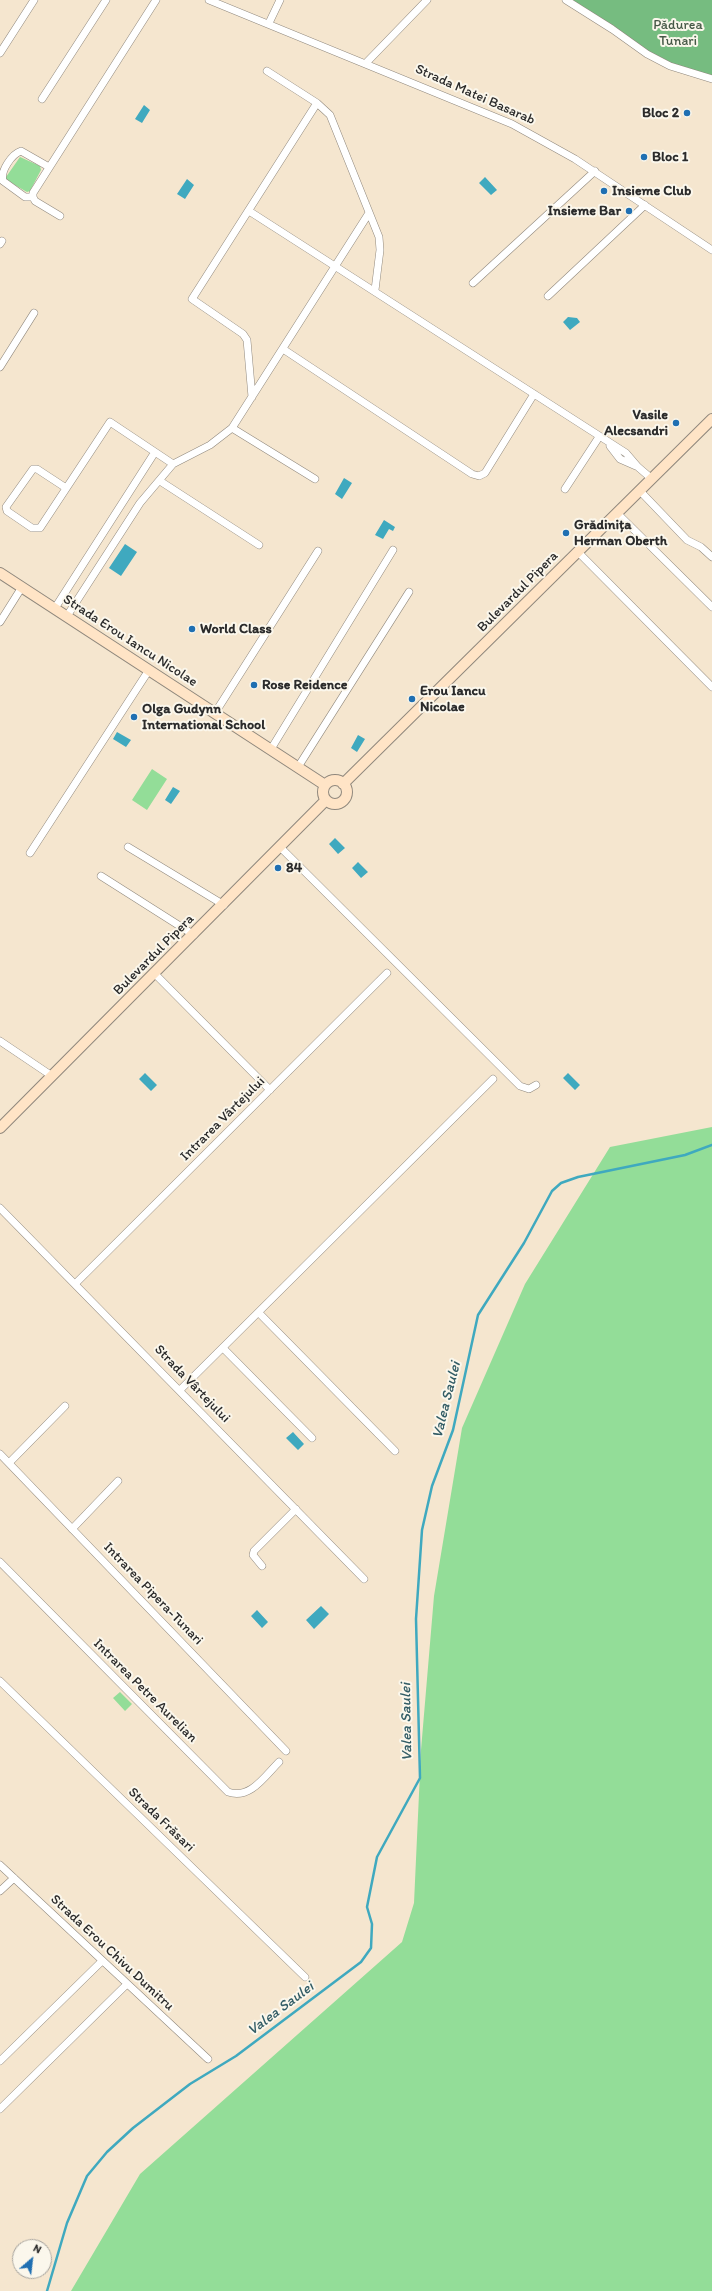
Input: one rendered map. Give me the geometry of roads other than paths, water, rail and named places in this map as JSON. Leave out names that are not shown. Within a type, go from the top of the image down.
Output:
[{"type":"main road","name":"Bulevardul Pipera","points":[[344,784],[712,419]]},
{"type":"main road","name":"Strada Erou Iancu Nicolae","points":[[0,573],[325,785]]},
{"type":"main road","points":[[334,780],[344,784],[347,791],[343,801],[333,804],[326,800],[322,793],[325,785],[334,780]]},
{"type":"main road","name":"Bulevardul Pipera","points":[[0,1128],[224,905],[326,800]]},
{"type":"street","points":[[0,53],[34,0]]},
{"type":"street","points":[[42,98],[106,0]]},
{"type":"street","points":[[33,197],[49,167],[156,0]]},
{"type":"street","name":"Strada Matei Basarab","points":[[209,0],[269,23],[512,124],[595,171],[712,250]]},
{"type":"street","points":[[269,23],[280,0]]},
{"type":"street","points":[[366,63],[427,0]]},
{"type":"street","points":[[566,0],[647,54],[670,66],[712,79]]},
{"type":"street","points":[[267,71],[317,103],[330,115],[379,237],[380,250],[375,290]]},
{"type":"street","points":[[252,397],[247,340],[243,334],[192,299],[317,103]]},
{"type":"street","points":[[49,167],[21,151],[17,153],[2,174],[3,181],[20,194],[33,197],[60,216]]},
{"type":"street","points":[[473,283],[595,171]]},
{"type":"street","points":[[548,296],[645,205]]},
{"type":"street","points":[[249,211],[375,290],[607,442],[620,459],[638,468],[652,479]]},
{"type":"street","points":[[67,616],[140,503],[173,464],[210,445],[232,428],[337,266],[369,213]]},
{"type":"street","points":[[0,367],[34,313]]},
{"type":"street","points":[[283,349],[472,474],[479,476],[485,473],[534,394]]},
{"type":"street","points":[[66,488],[37,470],[33,470],[6,507],[7,511],[32,528],[40,528],[110,422],[173,464]]},
{"type":"street","points":[[232,428],[315,479]]},
{"type":"street","points":[[565,489],[599,437]]},
{"type":"street","points":[[55,608],[155,452]]},
{"type":"street","points":[[160,481],[259,545]]},
{"type":"street","points":[[640,491],[687,540],[701,547],[712,557]]},
{"type":"street","points":[[617,513],[712,607]]},
{"type":"street","points":[[270,749],[393,550]]},
{"type":"street","points":[[215,713],[318,551]]},
{"type":"street","points":[[578,552],[712,686]]},
{"type":"street","points":[[0,622],[22,587]]},
{"type":"street","points":[[298,767],[409,592]]},
{"type":"street","points":[[30,853],[149,670]]},
{"type":"street","points":[[128,847],[224,905]]},
{"type":"street","points":[[280,847],[520,1086],[529,1089],[536,1085]]},
{"type":"street","points":[[100,876],[194,935]]},
{"type":"street","name":"Intrarea Vârtejului","points":[[76,1283],[387,973]]},
{"type":"street","points":[[154,974],[270,1090]]},
{"type":"street","points":[[0,1041],[52,1076]]},
{"type":"street","points":[[180,1390],[493,1079]]},
{"type":"street","name":"Strada Vârtejului","points":[[0,1208],[76,1283],[364,1579]]},
{"type":"street","points":[[259,1313],[395,1450]]},
{"type":"street","points":[[223,1348],[312,1438]]},
{"type":"street","points":[[8,1463],[65,1406]]},
{"type":"street","name":"Intrarea Pipera-Tunari","points":[[0,1454],[286,1751]]},
{"type":"street","points":[[72,1529],[118,1481]]},
{"type":"street","points":[[262,1566],[253,1555],[254,1551],[296,1509]]},
{"type":"street","name":"Intrarea Petre Aurelian","points":[[0,1562],[228,1792],[240,1795],[249,1792],[279,1762]]},
{"type":"street","name":"Strada Frăsari","points":[[0,1681],[305,1977]]},
{"type":"street","name":"Strada Erou Chivu Dumitru","points":[[0,1865],[126,1985],[208,2059]]},
{"type":"street","points":[[0,1891],[14,1878]]},
{"type":"street","points":[[0,2061],[102,1961]]},
{"type":"street","points":[[0,2109],[126,1985]]},
{"type":"water","points":[[144,105],[150,110],[142,123],[135,119]]},
{"type":"water","points":[[485,177],[497,190],[491,195],[479,183]]},
{"type":"water","points":[[187,179],[194,185],[185,199],[177,194]]},
{"type":"water","points":[[568,317],[577,318],[580,322],[570,330],[563,322]]},
{"type":"water","points":[[344,478],[352,483],[342,499],[335,494]]},
{"type":"water","points":[[384,520],[395,527],[393,531],[389,529],[383,539],[375,535]]},
{"type":"water","points":[[125,544],[137,552],[121,576],[109,568]]},
{"type":"water","points":[[117,732],[131,740],[126,747],[113,739]]},
{"type":"water","points":[[358,735],[365,739],[357,752],[351,748]]},
{"type":"water","points":[[173,787],[180,791],[171,804],[165,800]]},
{"type":"water","points":[[335,838],[345,848],[338,854],[329,844]]},
{"type":"water","points":[[358,862],[368,872],[361,878],[352,868]]},
{"type":"water","points":[[145,1073],[157,1085],[151,1091],[139,1079]]},
{"type":"water","points":[[568,1073],[580,1085],[575,1090],[563,1078]]},
{"type":"water","points":[[293,1432],[304,1444],[298,1450],[286,1438]]},
{"type":"water","points":[[321,1606],[329,1614],[314,1629],[306,1620]]},
{"type":"water","points":[[257,1610],[268,1622],[262,1628],[251,1616]]},
{"type":"waterway","name":"Valea Saulei","points":[[47,2291],[67,2223],[87,2176],[107,2152],[133,2128],[190,2084],[236,2056],[361,1962],[371,1948],[372,1924],[367,1907],[377,1857],[420,1778],[416,1619],[422,1530],[432,1486],[453,1430],[478,1315],[524,1243],[552,1191],[561,1183],[578,1177],[685,1155],[712,1145]]},
{"type":"place","name":"Bloc 2","points":[[687,113]]},
{"type":"place","name":"Bloc 1","points":[[644,157]]},
{"type":"place","name":"Insieme Club","points":[[604,191]]},
{"type":"place","name":"Insieme Bar","points":[[629,211]]},
{"type":"place","name":"Vasile Alecsandri","points":[[676,423]]},
{"type":"place","name":"Grădinița Herman Oberth","points":[[566,533]]},
{"type":"place","name":"World Class","points":[[192,629]]},
{"type":"place","name":"Rose Reidence","points":[[254,685]]},
{"type":"place","name":"Erou Iancu Nicolae","points":[[412,699]]},
{"type":"place","name":"Olga Gudynn International School","points":[[134,717]]},
{"type":"place","name":"84","points":[[278,868]]},
{"type":"park label","name":"Pădurea Tunari","points":[[678,34]]}]
